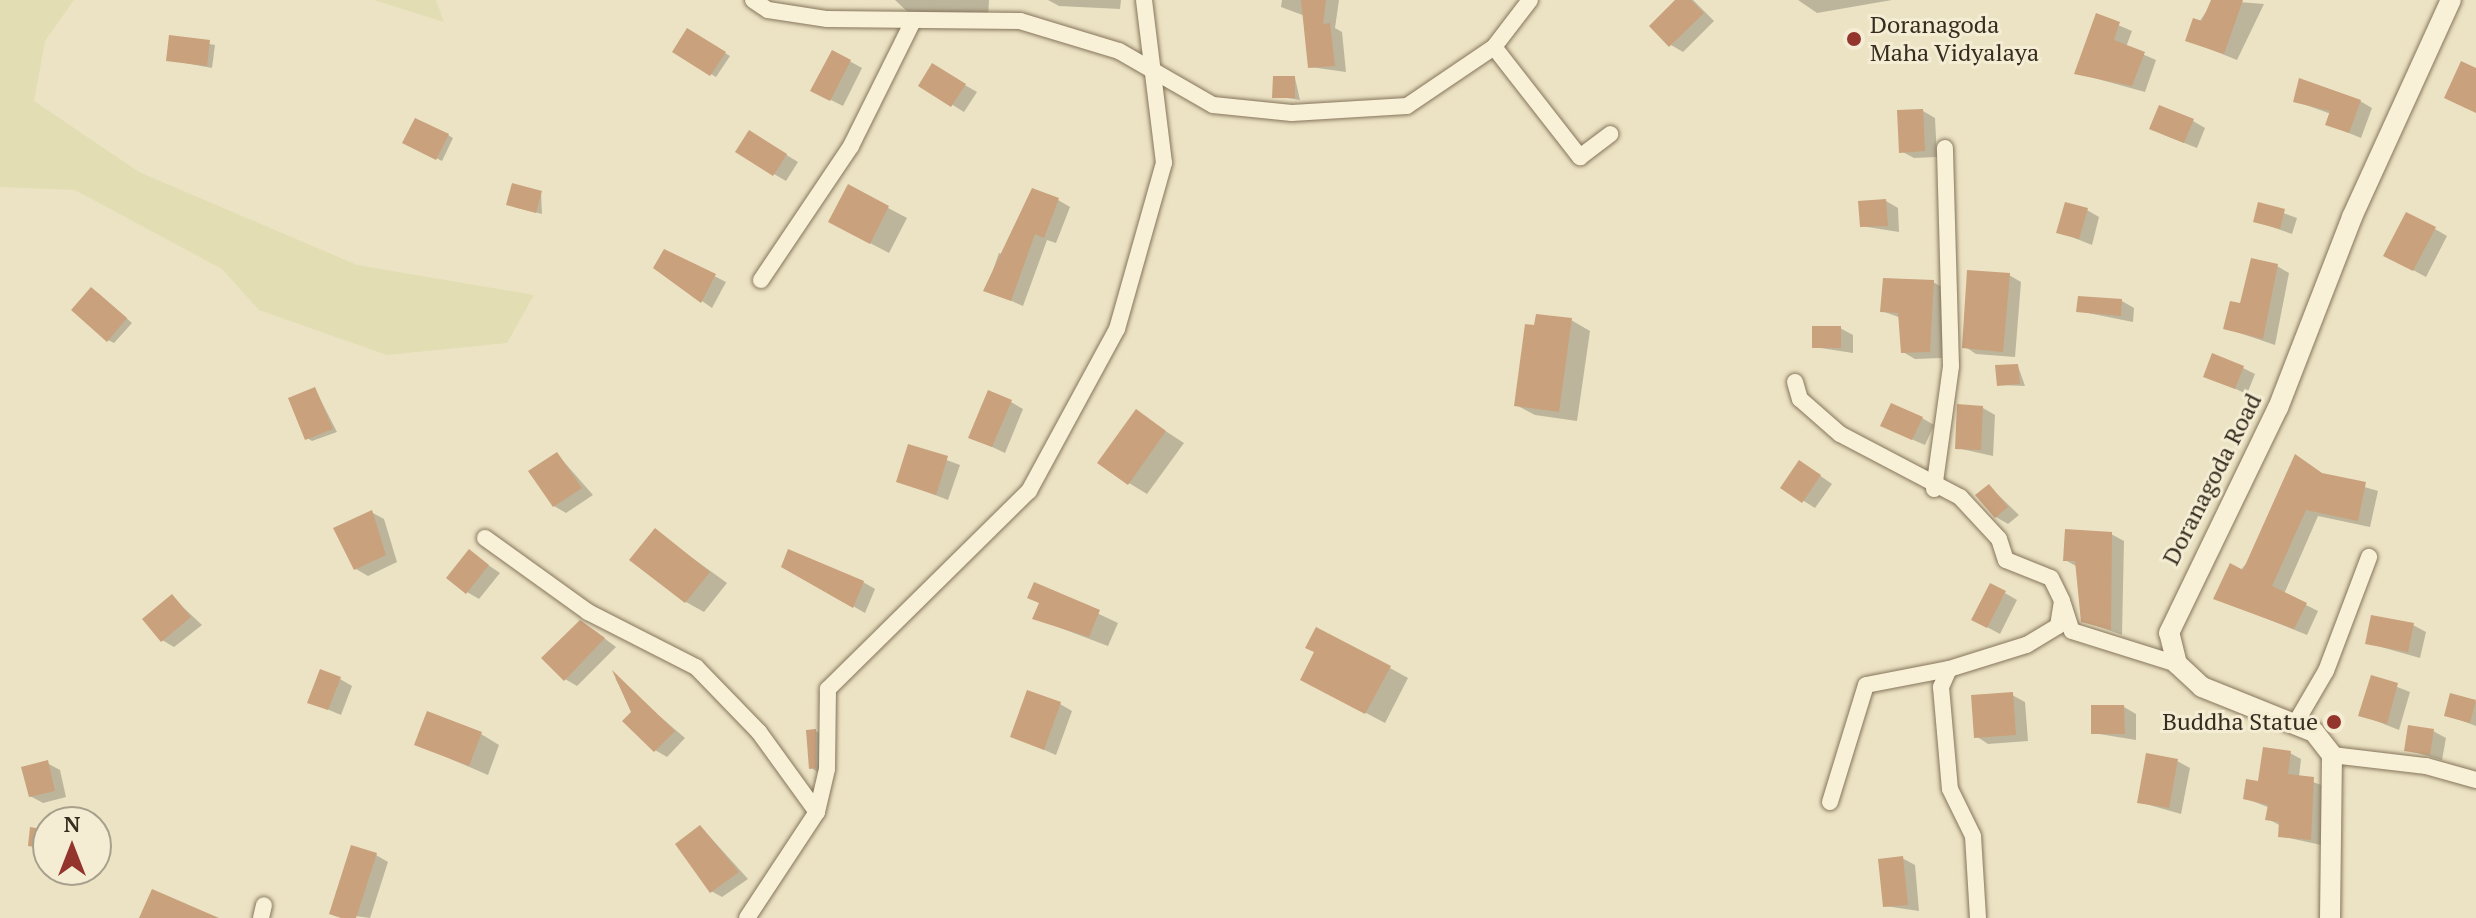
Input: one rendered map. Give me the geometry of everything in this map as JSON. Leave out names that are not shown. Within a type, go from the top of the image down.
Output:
[{"type":"street","points":[[753,0],[768,10],[827,19],[1020,21],[1097,42],[1213,105],[1292,113],[1407,106],[1494,47],[1530,0]]},
{"type":"street","points":[[747,918],[817,812],[827,769],[828,689],[1029,491],[1117,329],[1164,163],[1148,68],[1144,0]]},
{"type":"street","name":"Doranagoda Road","points":[[2177,664],[2169,633],[2188,582],[2278,408],[2352,217],[2451,0]]},
{"type":"street","points":[[761,280],[851,146],[913,21]]},
{"type":"street","points":[[1494,47],[1580,157],[1610,134]]},
{"type":"street","points":[[1934,489],[1951,366],[1945,148]]},
{"type":"street","points":[[1795,382],[1800,399],[1840,434],[1934,489],[1960,497],[1999,539],[2006,560],[2051,578],[2072,631],[2177,664],[2202,687],[2314,732],[2332,755],[2330,918]]},
{"type":"street","points":[[485,538],[588,612],[696,667],[759,732],[817,812]]},
{"type":"street","points":[[2295,724],[2326,671],[2369,557]]},
{"type":"street","points":[[1830,802],[1866,685],[1949,669],[2026,645],[2058,626],[2062,601]]},
{"type":"street","points":[[1949,669],[1941,687],[1950,789],[1973,836],[1978,918]]},
{"type":"street","points":[[2332,755],[2476,780]]},
{"type":"shaded area","points":[[0,0],[74,0],[45,41],[34,101],[139,172],[357,265],[534,295],[507,343],[387,355],[259,310],[222,269],[75,190],[0,187]]},
{"type":"shaded area","points":[[374,0],[436,0],[444,22]]},
{"type":"building","points":[[1301,0],[1326,0],[1323,24],[1330,23],[1335,66],[1308,68]]},
{"type":"building","points":[[1675,0],[1691,0],[1704,13],[1669,47],[1649,26]]},
{"type":"building","points":[[2211,0],[2243,0],[2224,54],[2185,41],[2193,18],[2202,21]]},
{"type":"building","points":[[2096,13],[2120,22],[2114,40],[2145,52],[2132,86],[2074,74]]},
{"type":"building","points":[[687,28],[726,52],[710,76],[672,52]]},
{"type":"building","points":[[169,35],[210,40],[207,66],[166,61]]},
{"type":"building","points":[[832,50],[851,60],[830,101],[810,91]]},
{"type":"building","points":[[2461,61],[2476,68],[2476,113],[2444,98]]},
{"type":"building","points":[[932,63],[966,84],[951,107],[918,86]]},
{"type":"building","points":[[1273,76],[1295,76],[1295,98],[1272,98]]},
{"type":"building","points":[[2299,78],[2361,100],[2349,133],[2325,125],[2330,111],[2293,102]]},
{"type":"building","points":[[2159,105],[2194,119],[2184,143],[2149,129]]},
{"type":"building","points":[[1923,109],[1925,151],[1899,153],[1897,110]]},
{"type":"building","points":[[415,118],[449,134],[436,160],[402,143]]},
{"type":"building","points":[[749,130],[787,154],[773,176],[735,152]]},
{"type":"building","points":[[512,183],[542,191],[536,213],[506,205]]},
{"type":"building","points":[[848,184],[889,206],[870,244],[828,222]]},
{"type":"building","points":[[1032,188],[1059,198],[1044,238],[1035,234],[1011,301],[983,291]]},
{"type":"building","points":[[1886,199],[1888,226],[1860,227],[1858,201]]},
{"type":"building","points":[[2065,202],[2088,208],[2079,239],[2056,233]]},
{"type":"building","points":[[2258,202],[2285,209],[2280,229],[2253,222]]},
{"type":"building","points":[[2406,212],[2436,227],[2413,271],[2383,256]]},
{"type":"building","points":[[664,249],[716,274],[701,303],[653,268]]},
{"type":"building","points":[[2251,258],[2278,264],[2263,339],[2223,329],[2230,301],[2240,303]]},
{"type":"building","points":[[1967,270],[2010,273],[2003,352],[1962,348]]},
{"type":"building","points":[[1883,278],[1934,280],[1930,352],[1901,353],[1898,313],[1880,312]]},
{"type":"building","points":[[91,287],[127,318],[107,342],[71,310]]},
{"type":"building","points":[[2078,296],[2122,299],[2121,316],[2076,312]]},
{"type":"building","points":[[1536,314],[1572,318],[1559,412],[1514,406],[1525,324],[1534,325]]},
{"type":"building","points":[[1812,326],[1841,326],[1841,348],[1812,348]]},
{"type":"building","points":[[2212,353],[2244,366],[2235,389],[2203,377]]},
{"type":"building","points":[[2018,364],[2020,384],[1997,386],[1995,365]]},
{"type":"building","points":[[315,387],[333,429],[305,440],[288,398]]},
{"type":"building","points":[[988,390],[1012,400],[992,447],[968,438]]},
{"type":"building","points":[[1891,403],[1923,417],[1912,440],[1880,426]]},
{"type":"building","points":[[1957,404],[1983,406],[1981,450],[1955,449]]},
{"type":"building","points":[[1136,409],[1166,431],[1128,485],[1097,463]]},
{"type":"building","points":[[908,444],[948,456],[936,495],[896,482]]},
{"type":"building","points":[[557,452],[582,488],[553,507],[528,471]]},
{"type":"building","points":[[2295,454],[2322,473],[2366,482],[2358,521],[2306,510],[2272,586],[2307,603],[2294,629],[2213,599],[2230,563],[2243,570]]},
{"type":"building","points":[[1799,460],[1821,475],[1802,503],[1780,488]]},
{"type":"building","points":[[1989,484],[2008,507],[1995,518],[1975,495]]},
{"type":"building","points":[[372,510],[386,555],[354,570],[333,528]]},
{"type":"building","points":[[655,528],[710,572],[685,603],[629,560]]},
{"type":"building","points":[[2065,529],[2112,532],[2111,630],[2081,622],[2075,561],[2063,561]]},
{"type":"building","points":[[469,549],[489,565],[466,594],[446,578]]},
{"type":"building","points":[[788,549],[864,581],[853,608],[781,567]]},
{"type":"building","points":[[1034,582],[1100,610],[1089,637],[1032,619],[1039,603],[1027,598]]},
{"type":"building","points":[[1990,583],[2006,591],[1987,628],[1971,620]]},
{"type":"building","points":[[172,594],[191,617],[161,642],[142,619]]},
{"type":"building","points":[[2371,615],[2414,623],[2408,652],[2365,644]]},
{"type":"building","points":[[580,620],[605,638],[564,681],[541,658]]},
{"type":"building","points":[[1316,627],[1391,666],[1365,714],[1300,680],[1314,652],[1305,648]]},
{"type":"building","points":[[320,669],[341,677],[328,710],[307,703]]},
{"type":"building","points":[[612,670],[675,731],[654,752],[622,721],[631,712]]},
{"type":"building","points":[[2371,675],[2398,683],[2387,724],[2358,716]]},
{"type":"building","points":[[1027,690],[1061,702],[1044,750],[1010,737]]},
{"type":"building","points":[[2013,692],[2016,735],[1974,738],[1971,695]]},
{"type":"building","points":[[2450,693],[2476,700],[2470,723],[2444,716]]},
{"type":"building","points":[[2091,705],[2124,705],[2125,734],[2091,734]]},
{"type":"building","points":[[427,711],[482,732],[469,766],[414,745]]},
{"type":"building","points":[[2408,725],[2434,729],[2430,755],[2404,751]]},
{"type":"building","points":[[816,729],[816,768],[809,769],[806,730]]},
{"type":"building","points":[[2263,747],[2291,751],[2288,774],[2314,777],[2311,840],[2278,837],[2279,822],[2265,820],[2268,805],[2243,799],[2246,779],[2258,781]]},
{"type":"building","points":[[2146,753],[2178,759],[2169,808],[2137,803]]},
{"type":"building","points":[[48,760],[55,791],[29,797],[21,767]]},
{"type":"building","points":[[700,825],[739,872],[710,893],[675,844]]},
{"type":"building","points":[[30,827],[32,847],[28,846]]},
{"type":"building","points":[[351,845],[377,853],[356,918],[341,918],[329,914]]},
{"type":"building","points":[[1903,856],[1908,905],[1883,907],[1878,859]]},
{"type":"building","points":[[152,889],[219,918],[139,918]]},
{"type":"place","name":"Doranagoda Maha Vidyalaya","points":[[1854,39]]},
{"type":"place","name":"Buddha Statue","points":[[2334,722]]}]
